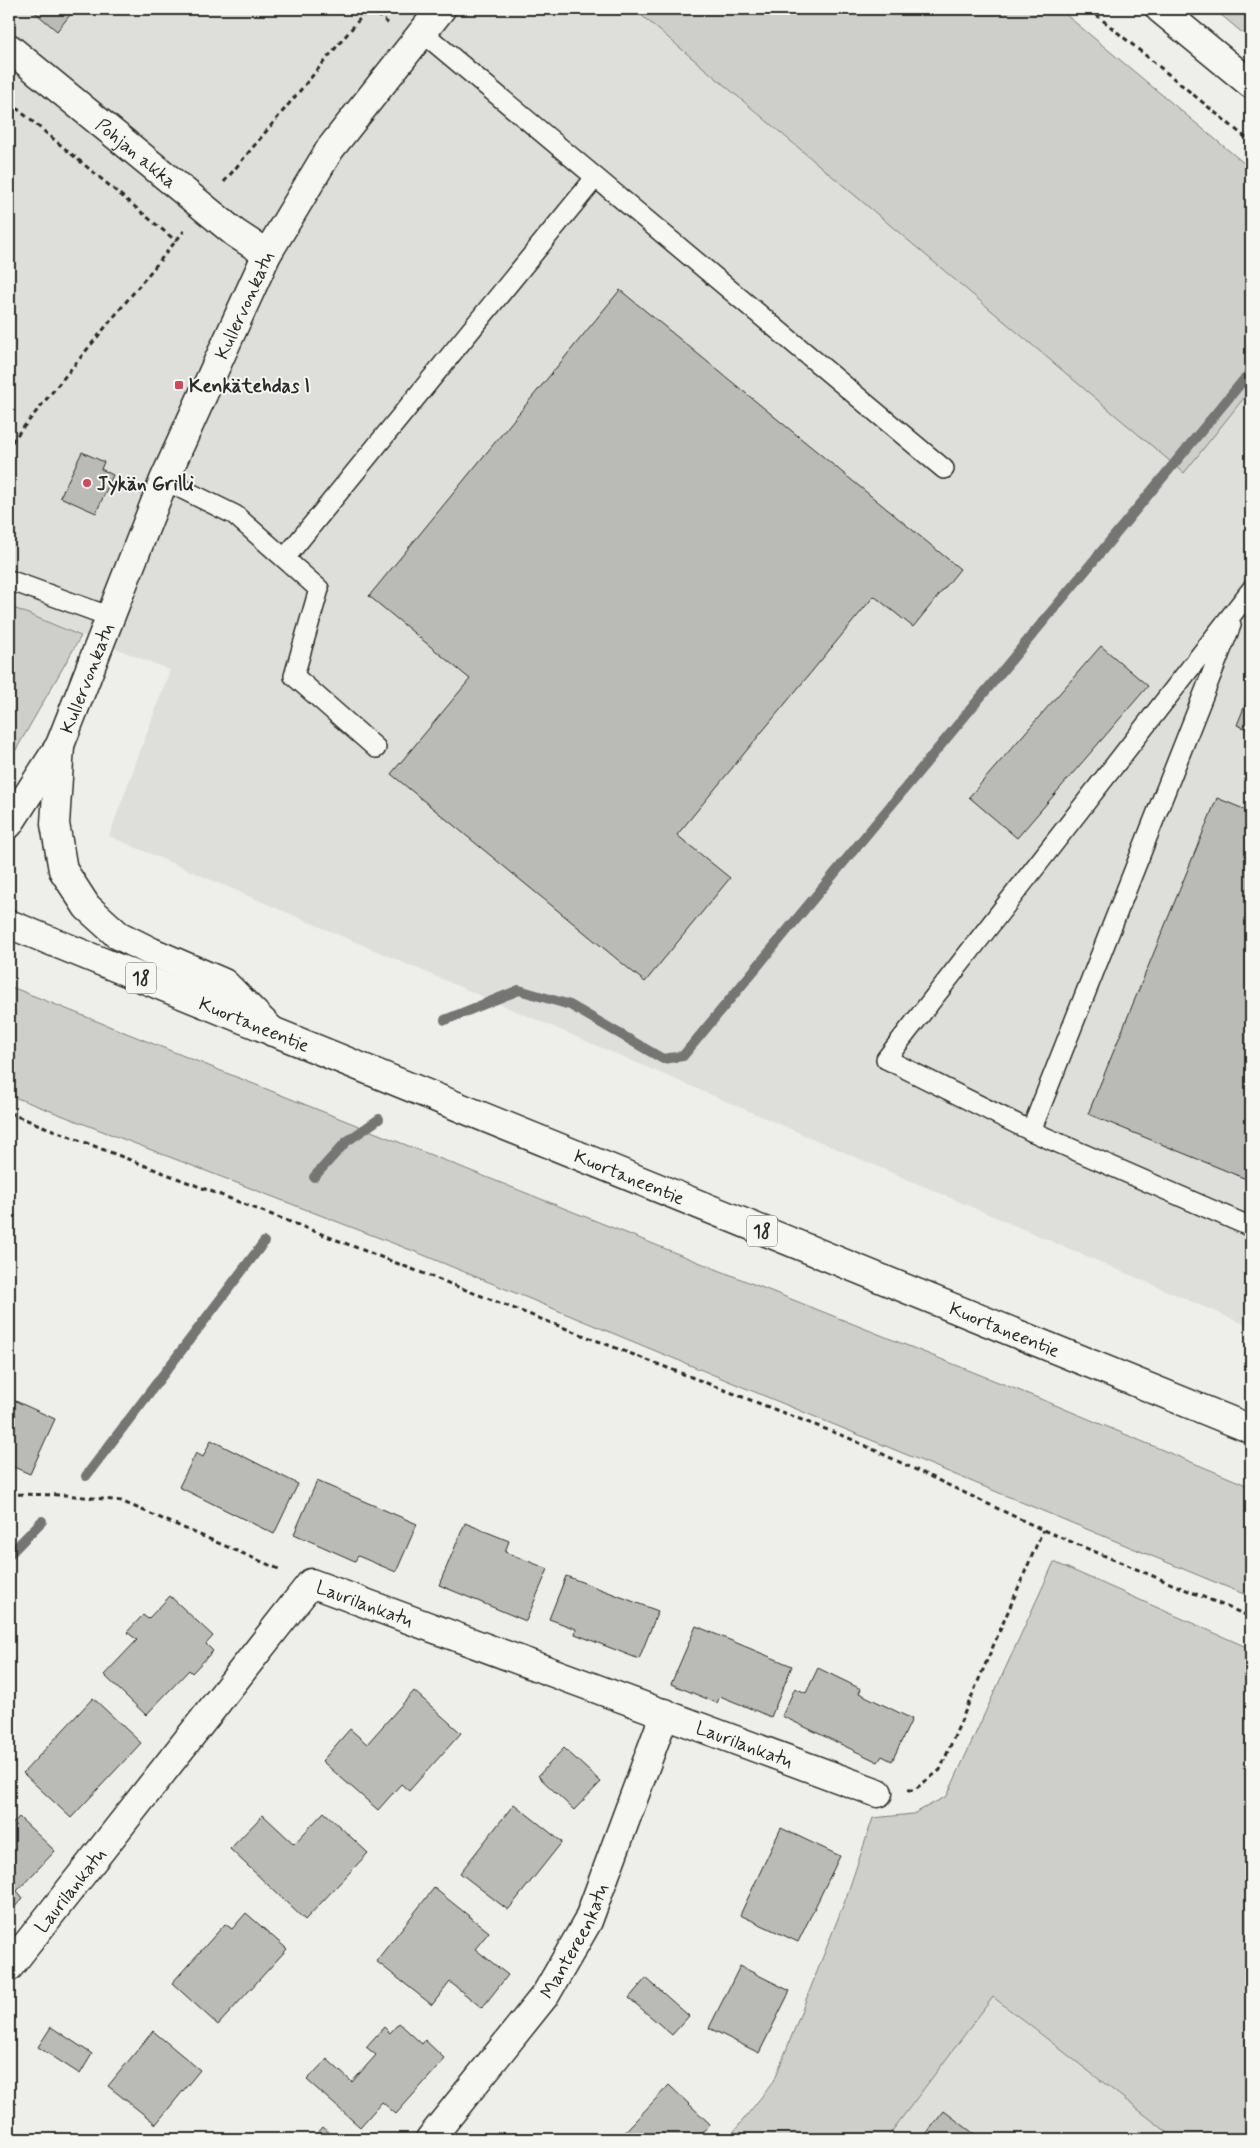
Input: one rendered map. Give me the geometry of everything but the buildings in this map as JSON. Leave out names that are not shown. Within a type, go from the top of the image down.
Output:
[{"type":"main road","name":"Kullervonkatu","points":[[9,824],[60,745],[164,480],[267,254],[330,150],[441,9]]},
{"type":"main road","points":[[1160,9],[1251,84]]},
{"type":"main road","name":"Pohjan akka","points":[[9,48],[235,233],[267,254]]},
{"type":"main road","name":"Kullervonkatu","points":[[60,745],[55,824],[63,870],[87,907],[118,935],[224,983],[273,1032]]},
{"type":"main road","name":"Kuortaneentie","points":[[9,924],[1251,1429]]},
{"type":"main road","name":"Laurilankatu","points":[[9,1966],[311,1583],[878,1793]]},
{"type":"main road","name":"Mantereenkatu","points":[[430,2139],[546,1994],[588,1921],[665,1713]]},
{"type":"lane","points":[[422,32],[944,469]]},
{"type":"lane","points":[[285,558],[595,178]]},
{"type":"lane","points":[[164,480],[235,515],[320,589],[294,676],[376,748]]},
{"type":"lane","points":[[9,580],[111,617]]},
{"type":"lane","points":[[1245,597],[886,1059],[1031,1130],[1251,1227]]},
{"type":"lane","points":[[1031,1130],[1245,597]]},
{"type":"path","points":[[1089,9],[1251,142]]},
{"type":"path","points":[[9,102],[176,241]]},
{"type":"path","points":[[9,1113],[851,1439],[1042,1530],[1251,1617]]},
{"type":"path","points":[[9,1494],[66,1495],[121,1501],[311,1583]]},
{"type":"path","points":[[878,1793],[914,1790],[940,1770],[1042,1530]]},
{"type":"shaded area","points":[[9,9],[634,9],[1183,472],[1251,389],[1251,1327],[109,836],[170,670],[9,606]]},
{"type":"shaded area","points":[[634,9],[1059,9],[1251,169],[1251,389],[1184,473]]},
{"type":"shaded area","points":[[1214,9],[1251,9],[1251,40]]},
{"type":"shaded area","points":[[9,606],[81,636],[9,762]]},
{"type":"shaded area","points":[[9,986],[1048,1402],[1251,1487],[1251,1597],[421,1254],[9,1095]]},
{"type":"shaded area","points":[[1054,1562],[1251,1649],[1251,2139],[1176,2139],[993,1997],[886,2139],[728,2139],[774,2081],[846,1898],[873,1818],[913,1814],[947,1796]]},
{"type":"shaded area","points":[[992,1997],[1176,2139],[886,2139]]},
{"type":"waterway","points":[[445,1020],[519,990],[570,1005],[663,1059],[683,1056],[1251,371]]},
{"type":"waterway","points":[[314,1177],[346,1142],[379,1119]]},
{"type":"waterway","points":[[86,1476],[264,1242]]},
{"type":"waterway","points":[[9,1555],[42,1521]]},
{"type":"place","name":"Kenkätehdas I","points":[[179,385]]},
{"type":"place","name":"Jykän Grilli","points":[[87,483]]}]
